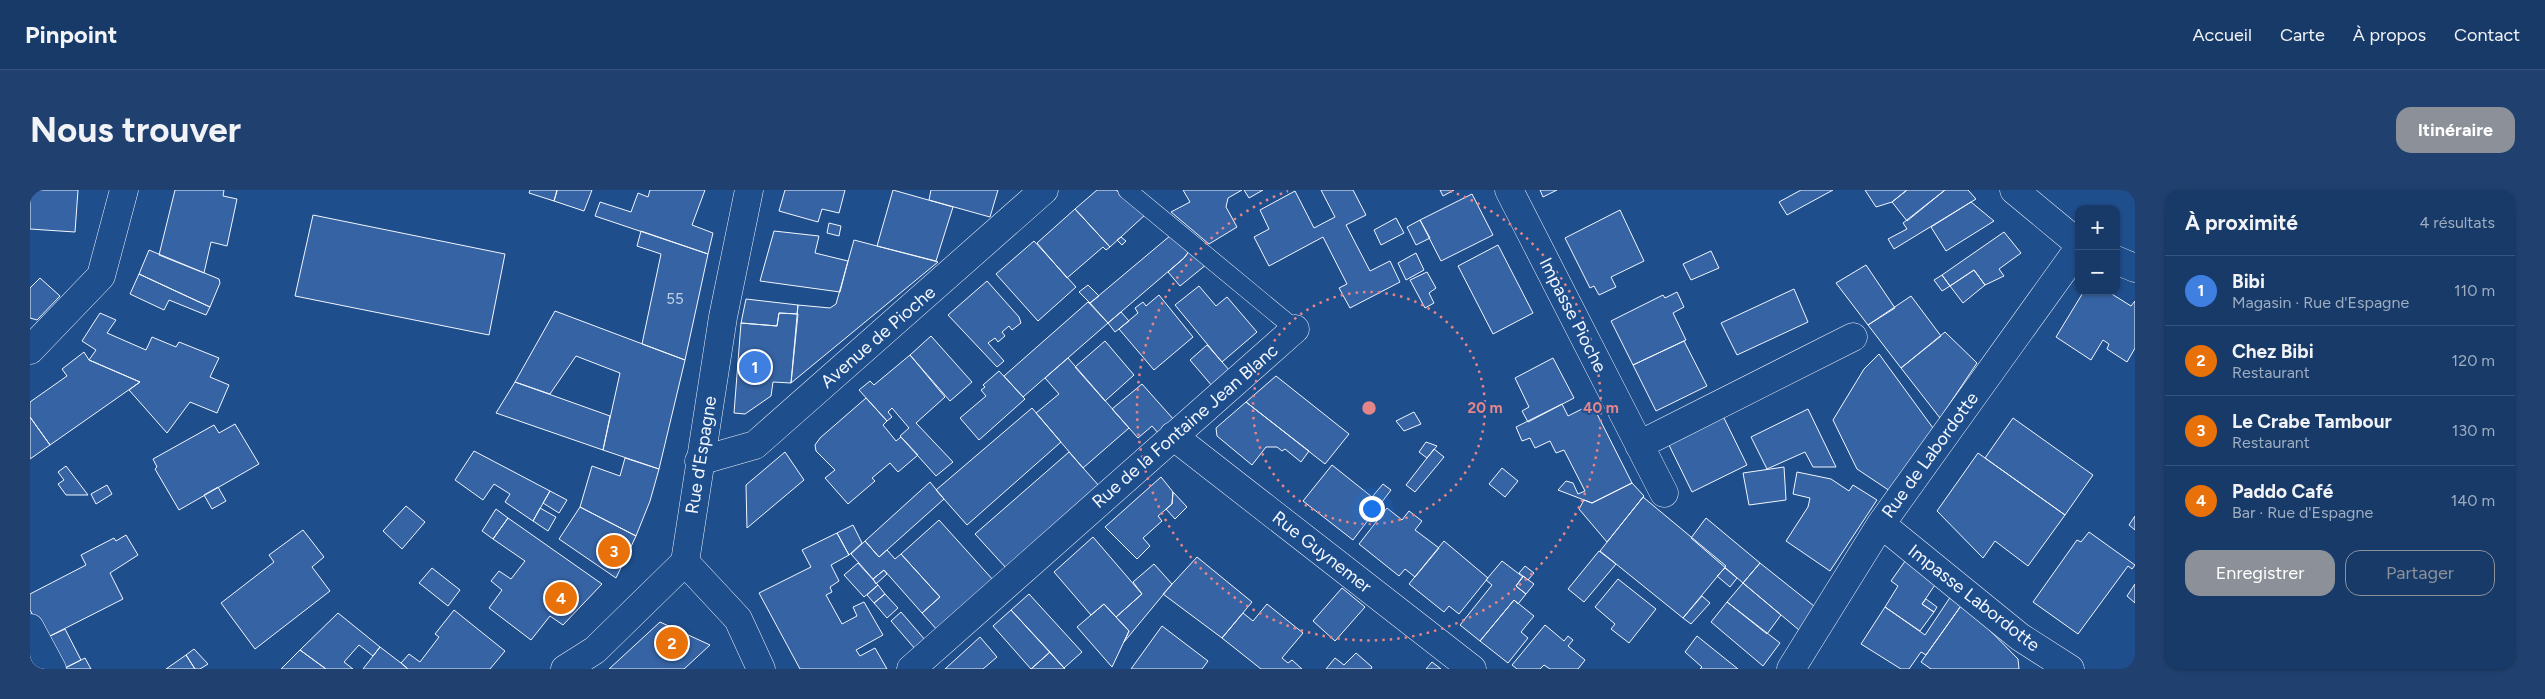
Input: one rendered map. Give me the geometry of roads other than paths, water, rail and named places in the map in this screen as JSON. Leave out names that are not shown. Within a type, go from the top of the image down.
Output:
[{"type":"street","points":[[30,350],[101,276],[124,190]]},
{"type":"street","name":"Rue d'Espagne","points":[[685,562],[699,461],[723,317],[749,190]]},
{"type":"street","name":"Avenue de Pioche","points":[[699,461],[755,445],[1044,190]]},
{"type":"street","name":"Impasse Pioche","points":[[1509,190],[1664,493]]},
{"type":"street","points":[[2014,190],[2075,243]]},
{"type":"street","name":"Rue de Labordotte","points":[[1791,669],[1881,524],[2076,250]]},
{"type":"street","points":[[2120,262],[2135,268]]},
{"type":"street","name":"Rue de la Fontaine Jean Blanc","points":[[911,669],[1295,329]]},
{"type":"street","points":[[1639,445],[1853,338]]},
{"type":"street","name":"Rue Guynemer","points":[[1173,436],[1472,669]]},
{"type":"street","name":"Impasse Labordotte","points":[[1881,524],[2020,637],[2070,669]]},
{"type":"street","points":[[565,669],[596,650],[685,562],[738,619],[762,669]]},
{"type":"street","points":[[30,628],[52,669]]},
{"type":"lane","name":"Rue de la Fontaine Jean Blanc","points":[[1127,190],[1295,329]]},
{"type":"place","name":"Bibi","points":[[755,367]]},
{"type":"place","name":"Le Crabe Tambour","points":[[614,551]]},
{"type":"place","name":"Paddo Café","points":[[561,598]]},
{"type":"place","name":"Chez Bibi","points":[[672,643]]}]
